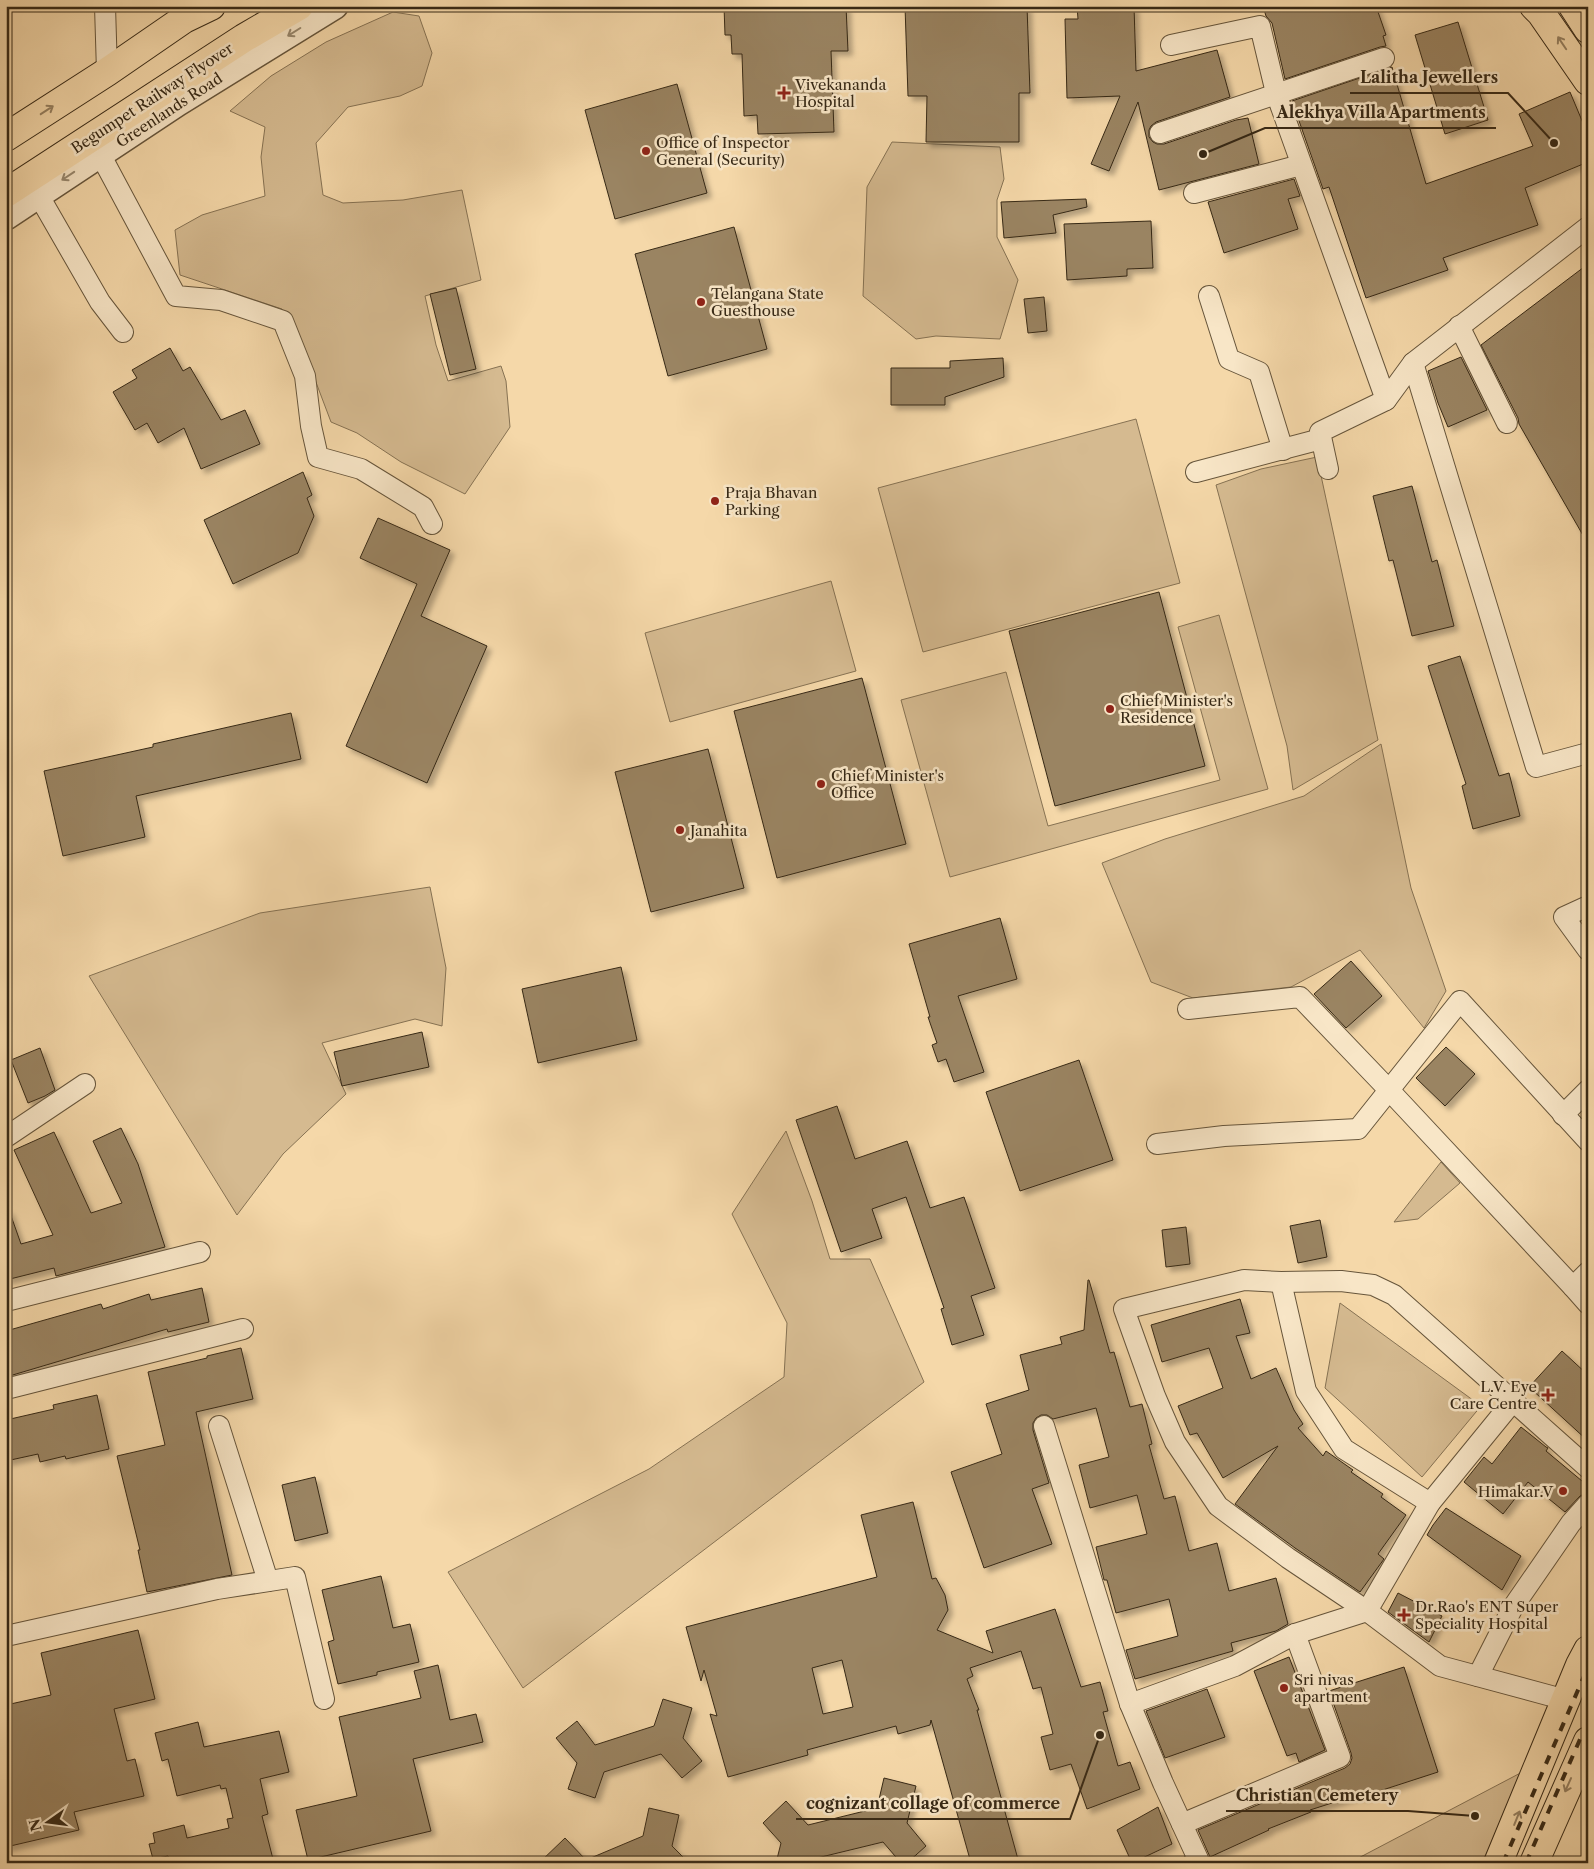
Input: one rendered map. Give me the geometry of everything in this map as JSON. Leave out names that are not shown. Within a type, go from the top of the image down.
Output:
[{"type":"main road","points":[[6,137],[107,72],[184,19],[211,6]]},
{"type":"main road","name":"Begumpet Railway Flyover","points":[[6,193],[244,38],[300,6]]},
{"type":"main road","points":[[1534,6],[1541,13],[1588,81]]},
{"type":"main road","points":[[1573,6],[1588,28]]},
{"type":"main road","points":[[1498,1863],[1580,1665],[1588,1650]]},
{"type":"main road","points":[[1534,1863],[1588,1741]]},
{"type":"street","points":[[105,6],[107,72]]},
{"type":"street","name":"Greenlands Road","points":[[6,217],[178,103],[335,6]]},
{"type":"street","points":[[1171,46],[1260,26],[1276,94],[1386,400]]},
{"type":"street","points":[[1160,133],[1384,58]]},
{"type":"street","points":[[100,154],[176,296],[221,300],[283,321],[305,376],[311,426],[318,457],[361,469],[423,507],[432,524]]},
{"type":"street","points":[[1194,193],[1302,165]]},
{"type":"street","points":[[39,196],[100,302],[123,332]]},
{"type":"street","points":[[1328,469],[1320,432],[1386,400],[1413,363],[1588,227]]},
{"type":"street","points":[[1209,296],[1229,359],[1259,372],[1283,450]]},
{"type":"street","points":[[1460,326],[1506,423]]},
{"type":"street","points":[[1413,363],[1536,767],[1588,753]]},
{"type":"street","points":[[1196,472],[1322,440]]},
{"type":"street","points":[[1588,906],[1564,916],[1588,950]]},
{"type":"street","points":[[1188,1009],[1300,997],[1588,1304]]},
{"type":"street","points":[[1156,1144],[1224,1136],[1358,1129],[1460,1001],[1588,1141]]},
{"type":"street","points":[[6,1136],[85,1084]]},
{"type":"street","points":[[1563,1115],[1588,1090]]},
{"type":"street","points":[[6,1301],[200,1252]]},
{"type":"street","points":[[1573,1287],[1588,1272]]},
{"type":"street","points":[[1566,1700],[1440,1666],[1367,1611],[1288,1558],[1218,1506],[1175,1442],[1154,1396],[1124,1309],[1244,1280],[1281,1282],[1341,1281],[1373,1285],[1394,1295],[1514,1400],[1588,1468]]},
{"type":"street","points":[[1281,1282],[1306,1391],[1344,1448],[1430,1503]]},
{"type":"street","points":[[6,1389],[243,1329]]},
{"type":"street","points":[[1130,1704],[1235,1666],[1295,1634],[1367,1611],[1430,1503],[1514,1400]]},
{"type":"street","points":[[219,1426],[268,1581]]},
{"type":"street","points":[[1044,1426],[1130,1704],[1197,1862]]},
{"type":"street","points":[[1478,1676],[1513,1607],[1571,1523],[1588,1504]]},
{"type":"street","points":[[6,1636],[217,1589],[295,1578],[324,1699]]},
{"type":"street","points":[[1182,1824],[1340,1757],[1295,1634]]},
{"type":"shaded area","points":[[393,12],[419,16],[432,53],[422,86],[400,96],[348,107],[316,143],[323,195],[343,203],[403,200],[462,190],[481,280],[425,296],[436,345],[448,381],[501,366],[506,381],[510,427],[465,494],[401,462],[357,433],[331,422],[300,340],[282,309],[180,275],[175,230],[202,215],[265,196],[261,157],[265,127],[230,111],[271,76],[326,42]]},
{"type":"shaded area","points":[[892,142],[1000,147],[1004,179],[997,200],[997,237],[1018,280],[1000,339],[936,336],[916,339],[863,296],[867,187]]},
{"type":"shaded area","points":[[1136,419],[1180,583],[923,652],[878,488]]},
{"type":"shaded area","points":[[1317,457],[1378,740],[1293,790],[1287,746],[1216,485],[1261,469]]},
{"type":"shaded area","points":[[831,581],[856,671],[670,722],[645,633]]},
{"type":"shaded area","points":[[1219,615],[1268,789],[950,877],[901,700],[1006,672],[1048,826],[1220,780],[1178,627]]},
{"type":"shaded area","points":[[1381,744],[1411,888],[1446,991],[1424,1028],[1360,950],[1291,987],[1193,998],[1151,982],[1102,863],[1165,839],[1304,796]]},
{"type":"shaded area","points":[[430,887],[446,968],[442,1026],[415,1019],[322,1043],[346,1094],[283,1154],[237,1215],[89,976],[260,913]]},
{"type":"shaded area","points":[[786,1131],[812,1201],[830,1259],[870,1259],[924,1382],[523,1688],[448,1572],[649,1469],[784,1377],[787,1323],[732,1214]]},
{"type":"shaded area","points":[[1441,1162],[1460,1183],[1418,1219],[1394,1222]]},
{"type":"shaded area","points":[[1340,1303],[1481,1406],[1422,1477],[1325,1388]]},
{"type":"shaded area","points":[[1530,1768],[1492,1863],[1349,1863]]},
{"type":"building","points":[[724,6],[846,6],[848,51],[831,51],[834,132],[758,134],[757,115],[744,116],[742,54],[732,54],[731,35],[725,35]]},
{"type":"building","points":[[905,6],[1027,6],[1030,93],[1019,93],[1019,142],[926,142],[927,96],[908,96]]},
{"type":"building","points":[[1077,6],[1134,6],[1136,71],[1217,50],[1230,97],[1156,122],[1149,130],[1149,137],[1157,144],[1164,144],[1236,120],[1248,118],[1259,164],[1159,190],[1138,102],[1109,171],[1091,164],[1120,96],[1067,98],[1065,19],[1078,19]]},
{"type":"building","points":[[1263,6],[1376,6],[1386,35],[1383,36],[1386,46],[1285,79],[1272,23],[1266,16]]},
{"type":"building","points":[[1458,22],[1488,120],[1445,134],[1415,35]]},
{"type":"building","points":[[1392,67],[1426,184],[1533,146],[1519,114],[1570,92],[1588,135],[1588,162],[1525,188],[1538,225],[1443,258],[1448,270],[1366,298],[1329,187],[1323,189],[1292,101]]},
{"type":"building","name":"Office of Inspector General (Security)","points":[[677,84],[707,193],[615,219],[585,110]]},
{"type":"building","points":[[1294,179],[1300,196],[1288,199],[1298,229],[1224,253],[1208,202]]},
{"type":"building","points":[[1086,199],[1087,207],[1053,215],[1056,233],[1004,238],[1001,202]]},
{"type":"building","points":[[1151,221],[1153,268],[1127,269],[1127,276],[1067,280],[1064,224]]},
{"type":"building","name":"Telangana State Guesthouse","points":[[734,227],[767,349],[668,376],[635,254]]},
{"type":"building","points":[[1588,264],[1588,544],[1519,424],[1518,418],[1481,345]]},
{"type":"building","points":[[456,288],[476,369],[450,375],[430,294]]},
{"type":"building","points":[[1044,297],[1047,331],[1028,333],[1024,299]]},
{"type":"building","points":[[170,348],[183,371],[190,367],[221,420],[245,410],[260,444],[201,469],[184,428],[158,443],[147,423],[135,430],[113,392],[137,378],[132,370]]},
{"type":"building","points":[[1461,357],[1487,410],[1448,427],[1428,371]]},
{"type":"building","points":[[1003,358],[1004,377],[945,397],[945,405],[891,405],[891,368],[950,368],[950,361]]},
{"type":"building","points":[[303,472],[312,495],[307,498],[314,516],[298,553],[233,584],[204,520]]},
{"type":"building","points":[[1412,486],[1432,562],[1437,560],[1454,626],[1412,636],[1393,560],[1389,561],[1373,496]]},
{"type":"building","points":[[378,518],[450,550],[421,616],[487,646],[427,783],[346,746],[417,584],[360,558]]},
{"type":"building","name":"Chief Minister's Residence","points":[[1159,592],[1205,766],[1055,806],[1009,631]]},
{"type":"building","points":[[1460,656],[1499,776],[1509,773],[1520,816],[1473,829],[1462,786],[1466,784],[1428,666]]},
{"type":"building","name":"Chief Minister's Office","points":[[862,678],[906,844],[777,878],[734,711]]},
{"type":"building","points":[[291,713],[301,759],[136,796],[145,837],[63,856],[44,771],[153,747],[153,744]]},
{"type":"building","name":"Janahita","points":[[708,749],[744,888],[651,912],[615,772]]},
{"type":"building","points":[[1000,918],[1017,979],[958,996],[984,1072],[954,1082],[946,1059],[938,1062],[932,1045],[937,1043],[928,1017],[930,1017],[909,944]]},
{"type":"building","points":[[1351,961],[1382,996],[1346,1028],[1314,994]]},
{"type":"building","points":[[621,967],[637,1040],[538,1063],[522,989]]},
{"type":"building","points":[[422,1032],[429,1067],[342,1086],[334,1052]]},
{"type":"building","points":[[1446,1047],[1475,1074],[1445,1106],[1416,1078]]},
{"type":"building","points":[[40,1048],[55,1090],[28,1103],[11,1060]]},
{"type":"building","points":[[1079,1060],[1113,1160],[1020,1191],[986,1092]]},
{"type":"building","points":[[837,1106],[855,1159],[907,1141],[930,1208],[964,1197],[995,1288],[971,1296],[984,1335],[952,1345],[941,1309],[944,1308],[906,1197],[872,1209],[882,1238],[841,1252],[796,1120]]},
{"type":"building","points":[[121,1128],[138,1164],[165,1247],[56,1276],[54,1268],[6,1280],[6,1210],[9,1210],[21,1244],[53,1235],[14,1150],[54,1132],[91,1213],[122,1203],[93,1141]]},
{"type":"building","points":[[1320,1220],[1327,1257],[1298,1263],[1290,1226]]},
{"type":"building","points":[[1186,1227],[1190,1264],[1166,1267],[1162,1230]]},
{"type":"building","points":[[1088,1280],[1110,1353],[1114,1352],[1130,1407],[1142,1404],[1152,1444],[1149,1445],[1164,1499],[1175,1496],[1189,1551],[1217,1543],[1229,1591],[1276,1578],[1288,1624],[1276,1631],[1231,1643],[1233,1651],[1135,1679],[1126,1650],[1178,1636],[1169,1599],[1116,1613],[1107,1580],[1104,1580],[1096,1547],[1147,1534],[1137,1495],[1090,1508],[1079,1465],[1109,1457],[1096,1408],[1053,1419],[1047,1415],[1041,1415],[1033,1423],[1033,1430],[1049,1483],[1032,1489],[1052,1544],[984,1568],[951,1472],[1002,1454],[986,1404],[1029,1390],[1020,1355],[1062,1344],[1060,1337],[1084,1330]]},
{"type":"building","points":[[202,1288],[209,1322],[168,1332],[167,1329],[6,1377],[6,1331],[101,1304],[103,1309],[149,1294],[151,1300]]},
{"type":"building","points":[[1240,1299],[1250,1333],[1236,1336],[1251,1379],[1276,1368],[1294,1410],[1303,1424],[1298,1428],[1323,1456],[1326,1451],[1353,1470],[1351,1472],[1383,1494],[1381,1497],[1406,1515],[1378,1554],[1384,1559],[1360,1592],[1235,1504],[1278,1446],[1223,1478],[1197,1433],[1190,1435],[1178,1406],[1223,1388],[1209,1348],[1162,1362],[1151,1325]]},
{"type":"building","points":[[241,1348],[253,1399],[196,1412],[232,1575],[147,1592],[138,1550],[140,1550],[117,1456],[165,1445],[148,1372]]},
{"type":"building","points":[[1562,1351],[1588,1375],[1588,1441],[1529,1387]]},
{"type":"building","points":[[97,1395],[109,1449],[66,1459],[65,1456],[40,1462],[38,1454],[6,1461],[6,1420],[54,1409],[53,1405]]},
{"type":"building","points":[[1521,1427],[1548,1448],[1546,1451],[1588,1486],[1588,1492],[1580,1496],[1565,1512],[1528,1482],[1503,1514],[1464,1482],[1484,1457],[1492,1464]]},
{"type":"building","points":[[315,1477],[328,1533],[295,1541],[282,1485]]},
{"type":"building","points":[[913,1502],[932,1579],[936,1578],[945,1595],[948,1610],[937,1630],[993,1653],[986,1631],[1055,1609],[1081,1687],[1100,1682],[1108,1711],[1103,1712],[1118,1766],[1130,1762],[1140,1789],[1087,1809],[1071,1764],[1050,1770],[1041,1737],[1053,1734],[1041,1687],[1033,1689],[1021,1651],[970,1668],[973,1676],[967,1679],[979,1710],[977,1710],[1019,1863],[971,1863],[931,1720],[930,1725],[898,1734],[896,1726],[807,1750],[808,1755],[728,1777],[710,1714],[717,1716],[704,1670],[701,1681],[686,1627],[877,1577],[861,1515]],"holes":[[[842,1660],[853,1707],[823,1714],[812,1668]]]},
{"type":"building","points":[[1446,1508],[1521,1556],[1502,1590],[1427,1535]]},
{"type":"building","points":[[381,1576],[393,1628],[410,1624],[419,1662],[377,1672],[377,1675],[338,1684],[328,1642],[334,1640],[322,1590]]},
{"type":"building","points":[[1398,1593],[1442,1616],[1429,1642],[1388,1612]]},
{"type":"building","points":[[138,1630],[155,1699],[114,1709],[127,1761],[135,1759],[144,1796],[74,1812],[79,1830],[6,1847],[6,1705],[51,1695],[41,1653]]},
{"type":"building","points":[[1289,1657],[1325,1750],[1299,1762],[1296,1753],[1287,1756],[1254,1671]]},
{"type":"building","points":[[438,1665],[450,1720],[476,1714],[483,1742],[413,1759],[431,1831],[308,1860],[296,1810],[357,1796],[339,1717],[421,1698],[414,1671]]},
{"type":"building","points":[[1404,1667],[1438,1772],[1361,1797],[1360,1794],[1310,1810],[1311,1812],[1268,1829],[1210,1857],[1198,1830],[1345,1768],[1350,1764],[1351,1753],[1329,1691]]},
{"type":"building","points":[[1207,1689],[1225,1737],[1165,1758],[1146,1711]]},
{"type":"building","points":[[663,1699],[692,1708],[683,1738],[702,1761],[682,1778],[661,1754],[604,1772],[595,1798],[568,1789],[577,1763],[556,1738],[577,1721],[595,1745],[654,1726]]},
{"type":"building","points":[[198,1722],[204,1747],[279,1731],[289,1772],[260,1779],[268,1814],[262,1816],[274,1863],[170,1863],[168,1856],[153,1859],[149,1844],[155,1843],[153,1833],[184,1825],[187,1838],[229,1828],[227,1819],[233,1818],[226,1788],[221,1789],[220,1785],[177,1796],[168,1759],[162,1761],[155,1733]]},
{"type":"building","points":[[884,1778],[916,1786],[907,1823],[926,1846],[907,1863],[901,1863],[883,1842],[813,1859],[812,1863],[776,1863],[781,1843],[763,1823],[786,1801],[808,1825],[877,1808]]},
{"type":"building","points":[[1158,1807],[1172,1844],[1132,1863],[1117,1830]]},
{"type":"building","points":[[649,1808],[679,1815],[672,1846],[689,1863],[539,1863],[565,1838],[586,1860],[643,1836]]},
{"type":"railway","points":[[1503,1863],[1588,1667]]},
{"type":"railway","points":[[1526,1863],[1588,1721]]},
{"type":"place","name":"Vivekananda Hospital","points":[[784,93]]},
{"type":"place","name":"Lalitha Jewellers","points":[[1554,143]]},
{"type":"place","name":"Office of Inspector General (Security)","points":[[646,151]]},
{"type":"place","name":"Alekhya Villa Apartments","points":[[1203,154]]},
{"type":"place","name":"Telangana State Guesthouse","points":[[701,302]]},
{"type":"place","name":"Praja Bhavan Parking","points":[[715,501]]},
{"type":"place","name":"Chief Minister's Residence","points":[[1110,709]]},
{"type":"place","name":"Chief Minister's Office","points":[[821,784]]},
{"type":"place","name":"Janahita","points":[[680,830]]},
{"type":"place","name":"L.V. Eye Care Centre","points":[[1548,1395]]},
{"type":"place","name":"Himakar.V","points":[[1563,1491]]},
{"type":"place","name":"Dr.Rao's ENT Super Speciality Hospital","points":[[1404,1615]]},
{"type":"place","name":"Sri nivas apartment","points":[[1284,1688]]},
{"type":"place","name":"cognizant collage of commerce","points":[[1100,1735]]},
{"type":"place","name":"Christian Cemetery","points":[[1475,1816]]}]
